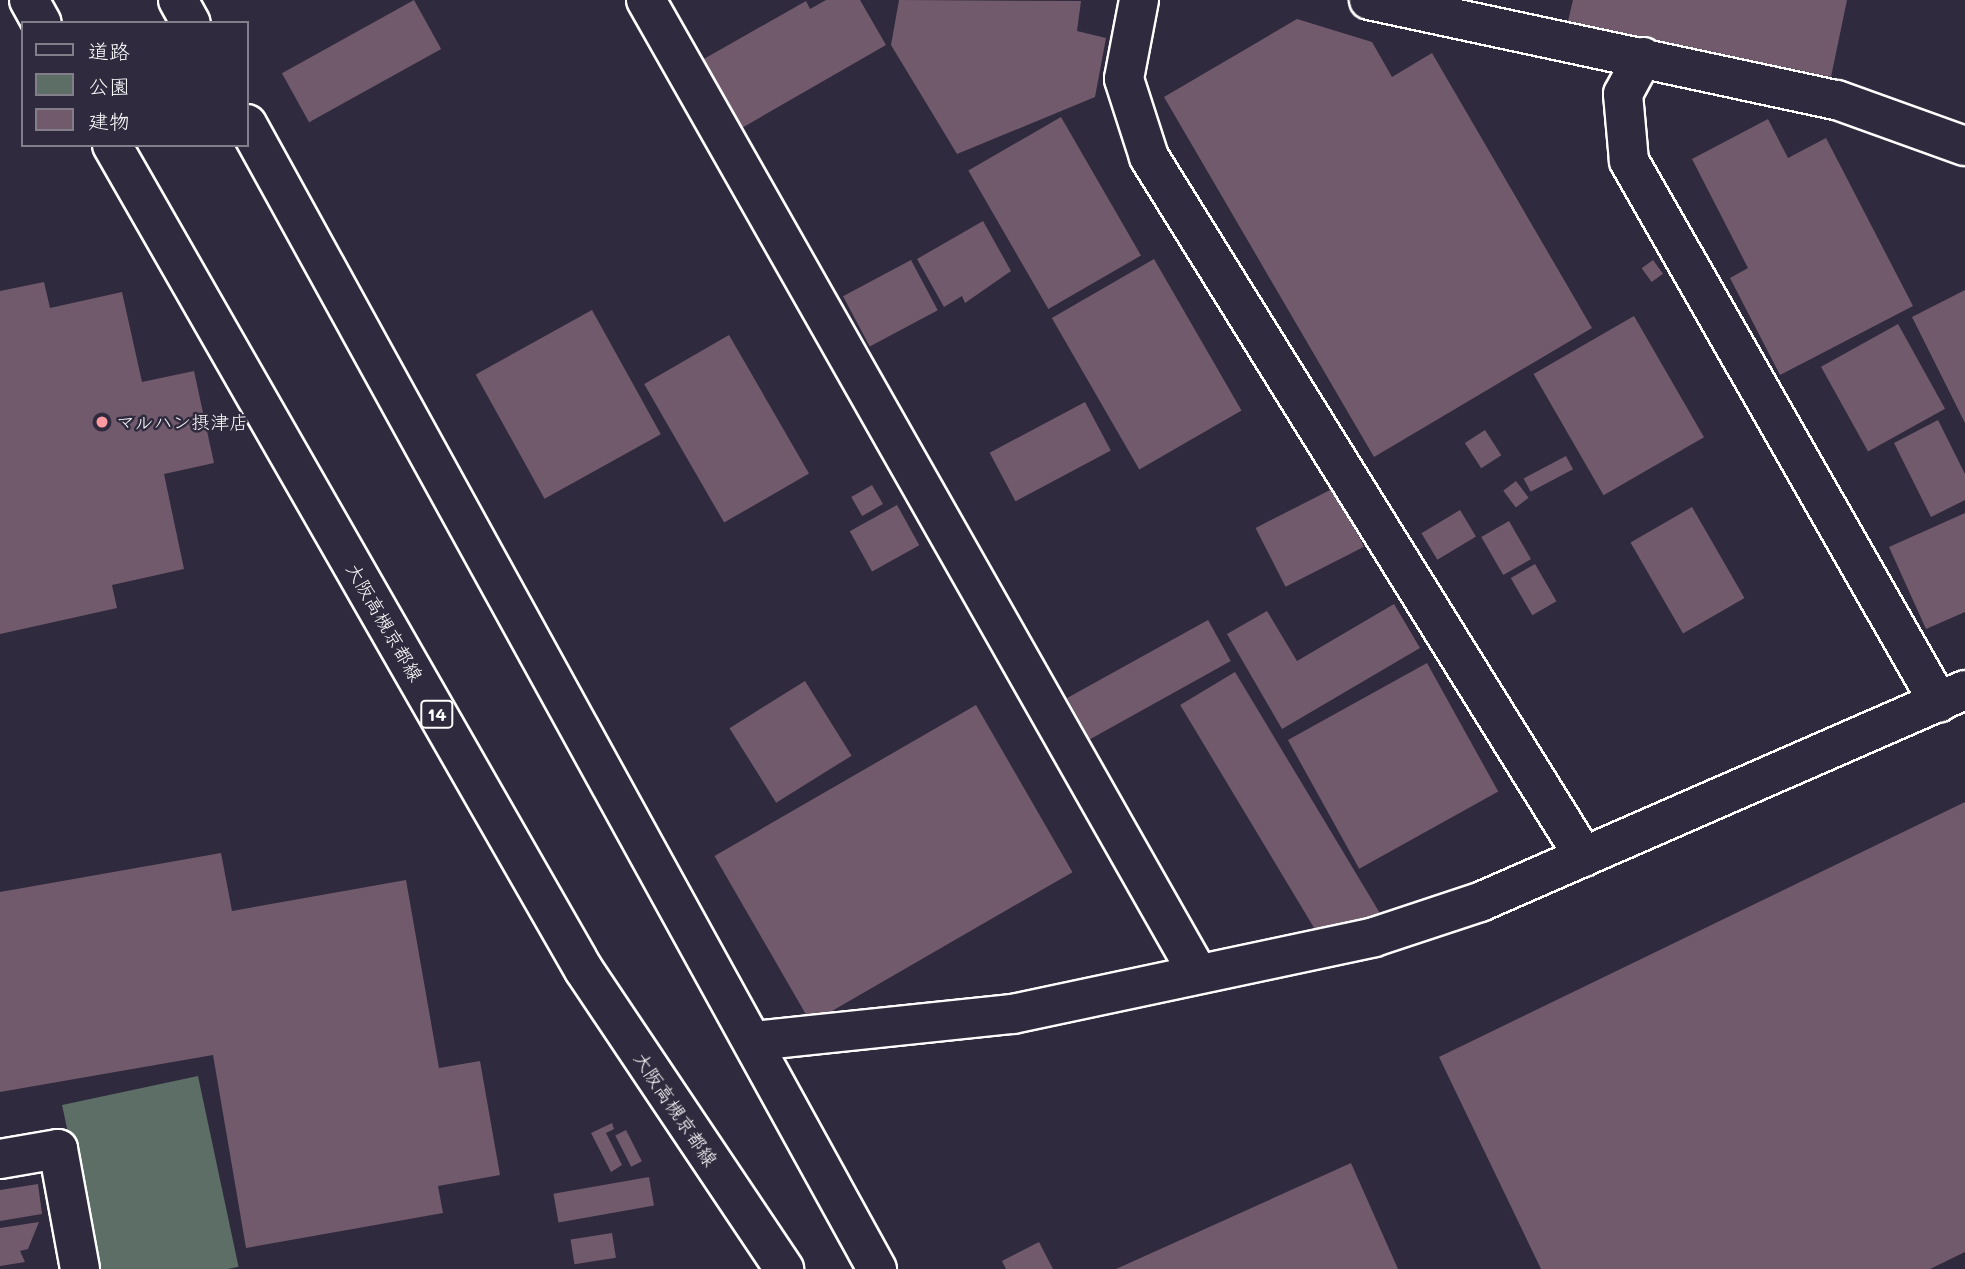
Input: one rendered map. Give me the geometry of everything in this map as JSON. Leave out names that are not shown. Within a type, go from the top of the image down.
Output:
[{"type":"street","points":[[29,0],[41,21]]},
{"type":"street","points":[[178,0],[190,21]]},
{"type":"street","points":[[646,0],[1197,972]]},
{"type":"street","points":[[1139,0],[1124,79],[1149,157],[1584,857]]},
{"type":"street","points":[[1369,0],[1837,100],[1965,146]]},
{"type":"street","points":[[754,1041],[1013,1014],[1197,972],[1374,937],[1480,902],[1952,696],[1629,161],[1623,94],[1643,57]]},
{"type":"street","points":[[248,126],[754,1041],[877,1269]]},
{"type":"street","name":"大阪高槻京都線","points":[[113,147],[584,970],[783,1269]]},
{"type":"street","points":[[0,1159],[58,1149],[80,1269]]},
{"type":"green space","points":[[198,1076],[239,1267],[97,1269],[62,1105]]},
{"type":"building","points":[[414,0],[441,49],[309,122],[282,73]]},
{"type":"building","points":[[826,0],[860,0],[886,45],[733,133],[695,64],[806,1],[810,9]]},
{"type":"building","points":[[899,0],[1081,1],[1077,31],[1106,38],[1095,97],[957,154],[891,45]]},
{"type":"building","points":[[1573,0],[1847,0],[1831,77],[1568,21]]},
{"type":"building","points":[[1297,19],[1372,42],[1392,77],[1432,53],[1592,328],[1374,457],[1164,97]]},
{"type":"building","points":[[1061,117],[1141,256],[1048,309],[968,171]]},
{"type":"building","points":[[1768,119],[1788,158],[1826,138],[1913,306],[1780,375],[1730,278],[1748,268],[1692,159]]},
{"type":"building","points":[[983,221],[1011,271],[965,303],[962,296],[944,307],[917,259]]},
{"type":"building","points":[[1154,259],[1242,411],[1139,470],[1052,318]]},
{"type":"building","points":[[911,260],[938,310],[870,346],[843,296]]},
{"type":"building","points":[[1653,260],[1663,274],[1652,282],[1642,268]]},
{"type":"building","name":"マルハン摂津店","points":[[44,282],[50,308],[122,292],[142,382],[194,371],[214,463],[164,474],[184,569],[112,585],[117,608],[0,634],[0,291]]},
{"type":"building","points":[[1965,290],[1965,423],[1912,317]]},
{"type":"building","points":[[592,310],[661,434],[545,499],[476,374]]},
{"type":"building","points":[[1634,316],[1704,437],[1604,495],[1534,374]]},
{"type":"building","points":[[1898,324],[1945,409],[1868,452],[1821,367]]},
{"type":"building","points":[[729,335],[809,474],[724,523],[644,384]]},
{"type":"building","points":[[1085,402],[1111,451],[1015,501],[990,453]]},
{"type":"building","points":[[1938,420],[1965,474],[1965,500],[1931,517],[1894,443]]},
{"type":"building","points":[[1485,430],[1501,455],[1481,468],[1465,443]]},
{"type":"building","points":[[1566,456],[1573,469],[1531,492],[1524,479]]},
{"type":"building","points":[[1516,481],[1529,498],[1516,507],[1503,491]]},
{"type":"building","points":[[872,485],[883,504],[862,516],[851,497]]},
{"type":"building","points":[[1334,488],[1364,547],[1286,587],[1256,528]]},
{"type":"building","points":[[897,505],[919,545],[872,571],[850,531]]},
{"type":"building","points":[[1692,507],[1744,598],[1683,633],[1631,542]]},
{"type":"building","points":[[1460,510],[1476,537],[1437,560],[1421,533]]},
{"type":"building","points":[[1965,513],[1965,612],[1926,629],[1889,547]]},
{"type":"building","points":[[1509,521],[1531,559],[1503,575],[1481,537]]},
{"type":"building","points":[[1535,564],[1556,601],[1532,615],[1511,578]]},
{"type":"building","points":[[1394,604],[1420,648],[1282,729],[1227,634],[1267,611],[1297,661]]},
{"type":"building","points":[[1208,620],[1231,661],[1090,739],[1067,698]]},
{"type":"building","points":[[1427,663],[1498,792],[1359,869],[1288,740]]},
{"type":"building","points":[[1235,672],[1382,916],[1327,949],[1180,705]]},
{"type":"building","points":[[805,681],[852,756],[776,803],[730,728]]},
{"type":"building","points":[[976,705],[1072,872],[811,1023],[714,856]]},
{"type":"building","points":[[1965,802],[1965,1252],[1930,1269],[1541,1269],[1439,1057]]},
{"type":"building","points":[[221,853],[232,911],[406,880],[439,1068],[480,1061],[500,1175],[438,1186],[443,1213],[246,1248],[213,1055],[0,1092],[0,892]]},
{"type":"building","points":[[612,1123],[614,1129],[606,1133],[622,1165],[611,1172],[591,1133]]},
{"type":"building","points":[[626,1130],[642,1161],[631,1167],[615,1135]]},
{"type":"building","points":[[1351,1163],[1398,1269],[1116,1269]]},
{"type":"building","points":[[649,1177],[654,1206],[559,1222],[553,1194]]},
{"type":"building","points":[[38,1184],[42,1214],[0,1221],[0,1190]]},
{"type":"building","points":[[39,1222],[28,1249],[20,1251],[25,1262],[0,1266],[0,1228]]},
{"type":"building","points":[[612,1233],[616,1258],[574,1264],[571,1240]]},
{"type":"building","points":[[1039,1242],[1053,1269],[1006,1269],[1002,1261]]},
{"type":"place","name":"マルハン摂津店","points":[[102,422]]}]
